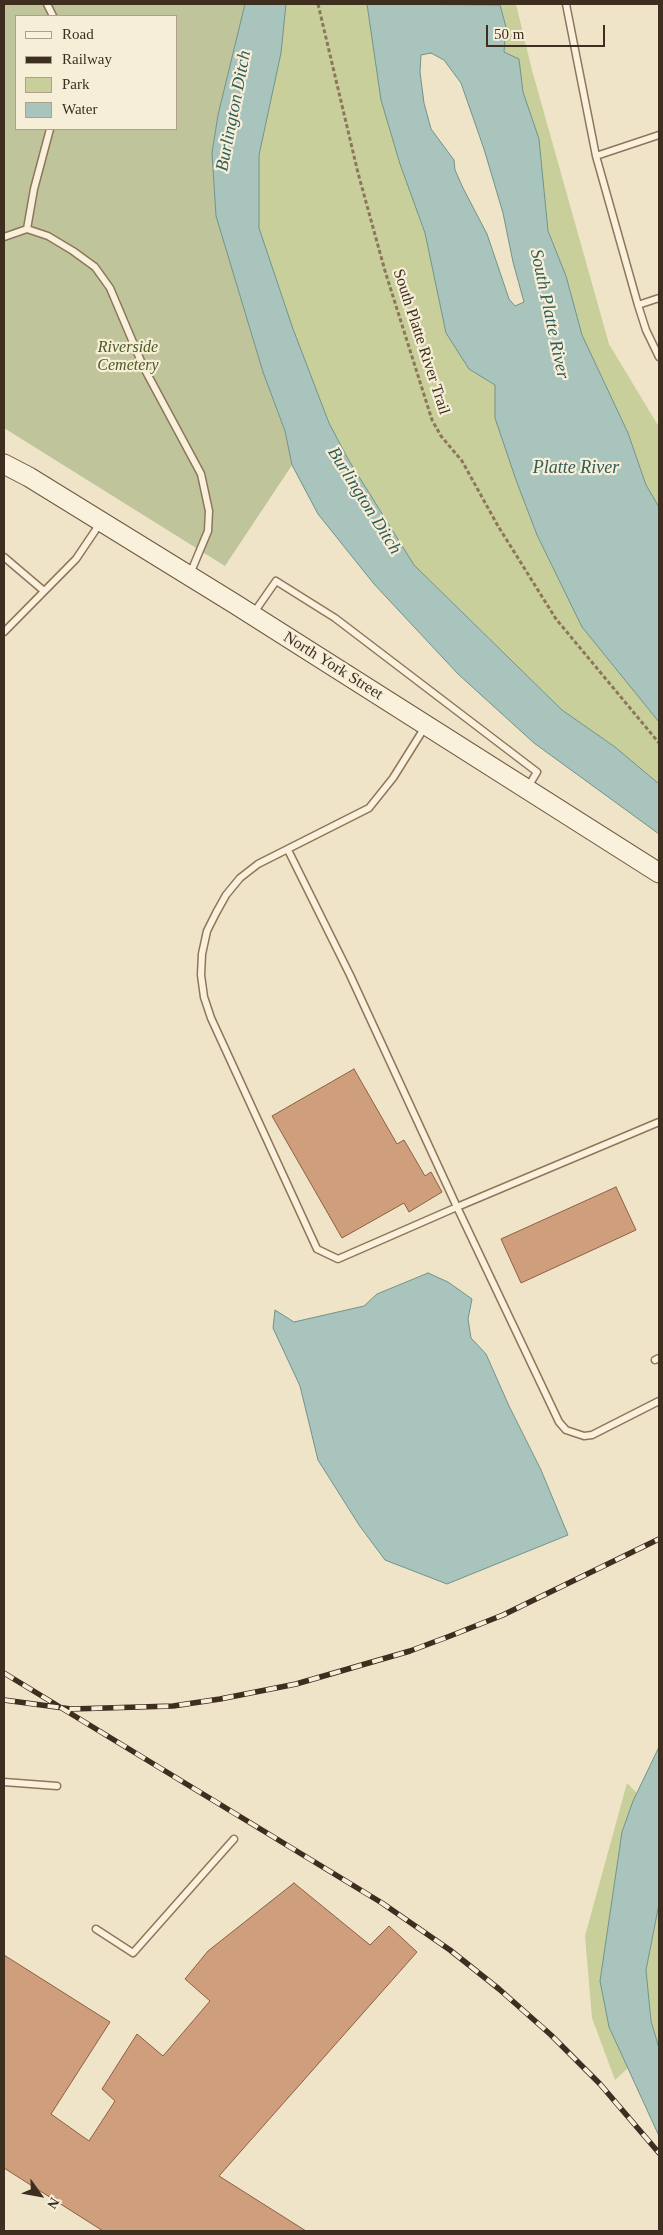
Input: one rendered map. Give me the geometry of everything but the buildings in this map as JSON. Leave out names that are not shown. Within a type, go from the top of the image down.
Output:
[{"type":"main road","name":"North York Street","points":[[4,464],[102,521],[253,615],[659,873]]},
{"type":"lane","points":[[566,4],[596,156],[638,305],[646,330],[659,357]]},
{"type":"lane","points":[[27,228],[50,130]]},
{"type":"lane","points":[[596,156],[659,135]]},
{"type":"lane","points":[[4,237],[27,228],[48,236],[74,251],[95,267],[110,288],[143,366],[201,474],[209,510],[208,532],[190,576]]},
{"type":"lane","points":[[638,305],[659,298]]},
{"type":"lane","points":[[4,632],[76,559],[102,521]]},
{"type":"lane","points":[[4,557],[44,591]]},
{"type":"lane","points":[[253,615],[276,581],[335,618],[537,772],[526,789]]},
{"type":"lane","points":[[427,725],[394,778],[369,808],[258,864],[240,878],[226,895],[207,931],[202,954],[201,975],[204,997],[211,1018],[317,1249],[338,1259],[659,1122]]},
{"type":"lane","points":[[288,850],[350,975],[559,1422],[566,1430],[584,1436],[592,1435],[659,1401]]},
{"type":"lane","points":[[4,1782],[57,1786]]},
{"type":"lane","points":[[96,1929],[133,1953],[234,1840]]},
{"type":"path","name":"South Platte River Trail","points":[[318,4],[358,173],[385,271],[432,420],[441,436],[462,461],[498,526],[556,619],[659,743]]},
{"type":"green space","name":"Riverside Cemetery","points":[[4,4],[245,4],[218,115],[212,153],[216,216],[263,372],[285,431],[292,465],[225,566],[4,428]]},
{"type":"green space","points":[[286,4],[367,4],[381,100],[400,164],[425,233],[446,333],[469,368],[495,385],[495,418],[516,480],[537,535],[582,627],[659,722],[659,784],[615,747],[562,710],[414,565],[348,459],[329,423],[293,329],[259,228],[259,155],[281,53]]},
{"type":"green space","points":[[500,4],[516,4],[532,70],[609,344],[659,427],[659,507],[646,485],[628,433],[582,335],[566,276],[548,231],[539,139],[523,92],[519,59],[504,52],[506,27]]},
{"type":"green space","points":[[627,1783],[637,1793],[622,1832],[600,1981],[609,2027],[628,2068],[615,2080],[592,2018],[585,1936]]},
{"type":"green space","points":[[659,1904],[659,2048],[651,2021],[646,1970]]},
{"type":"water","name":"Burlington Ditch","points":[[245,4],[286,4],[281,53],[259,155],[259,228],[293,329],[329,423],[348,459],[414,565],[562,710],[615,747],[659,784],[659,834],[534,743],[458,674],[374,584],[318,514],[292,465],[285,431],[263,372],[216,216],[212,153],[218,115]]},
{"type":"water","name":"Platte River","points":[[367,4],[500,5],[506,27],[504,52],[519,59],[523,92],[539,139],[548,231],[566,276],[582,335],[628,433],[646,485],[659,507],[659,722],[582,627],[537,535],[516,480],[495,418],[495,385],[469,369],[446,333],[425,233],[400,164],[381,100]],"holes":[[[431,53],[444,60],[461,83],[484,149],[503,213],[513,262],[524,302],[515,306],[509,299],[487,234],[455,170],[454,160],[431,129],[424,103],[420,72],[421,55]]]},
{"type":"water","points":[[428,1273],[448,1282],[472,1299],[468,1319],[471,1338],[486,1354],[541,1470],[568,1535],[447,1584],[385,1560],[359,1525],[318,1460],[300,1386],[273,1328],[275,1310],[294,1322],[364,1306],[377,1294]]},
{"type":"water","points":[[659,1747],[659,1904],[646,1970],[651,2021],[659,2048],[659,2136],[609,2027],[600,1981],[622,1832],[633,1801]]},
{"type":"railway","points":[[4,1700],[71,1709],[173,1706],[296,1684],[410,1651],[503,1615],[659,1539]]},
{"type":"railway","points":[[4,1673],[382,1903],[450,1950],[499,1989],[551,2035],[600,2084],[659,2153]]},
{"type":"water label","name":"South Platte River","points":[[549,314]]}]
